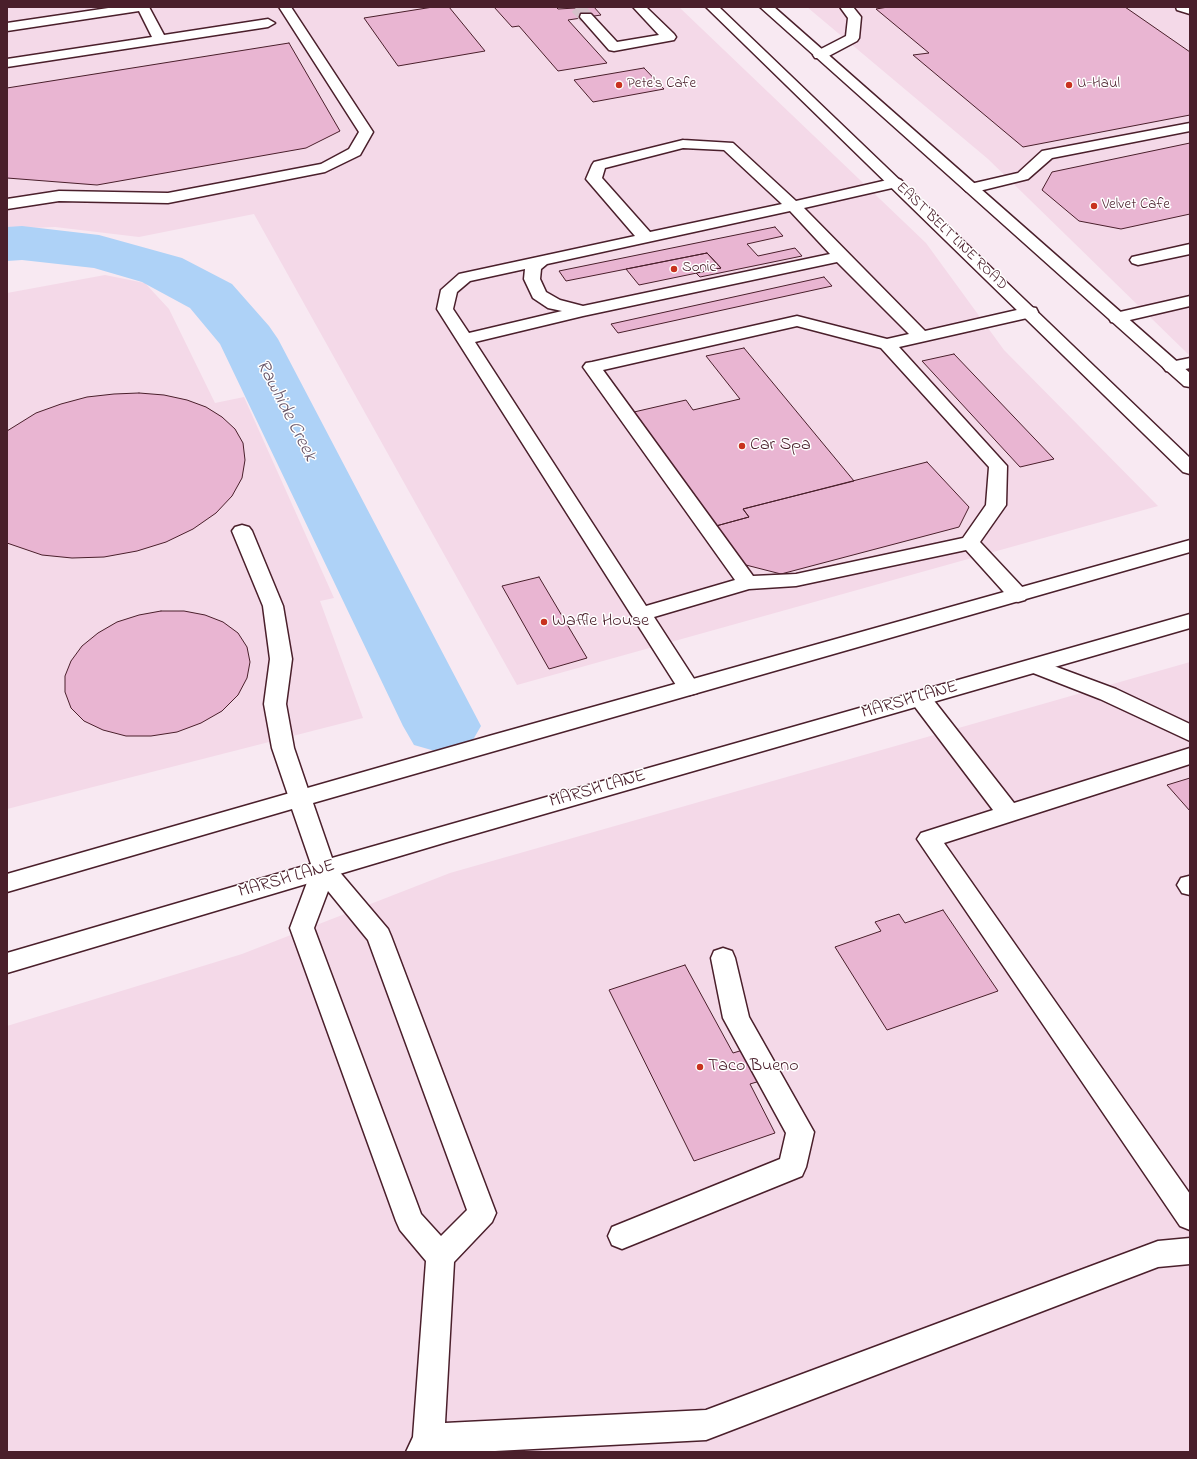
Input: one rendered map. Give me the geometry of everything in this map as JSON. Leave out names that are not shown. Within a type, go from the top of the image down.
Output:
[{"type":"main road","points":[[7,27],[142,7],[160,40]]},
{"type":"main road","points":[[7,204],[58,196],[168,198],[325,168],[355,152],[366,132],[285,7]]},
{"type":"main road","points":[[586,17],[614,47],[669,37],[639,7]]},
{"type":"main road","name":"EAST BELT LINE ROAD","points":[[712,7],[1030,312],[1190,468]]},
{"type":"main road","points":[[766,7],[1190,382]]},
{"type":"main road","points":[[820,55],[852,38],[855,17],[846,7]]},
{"type":"main road","points":[[1182,7],[1190,10]]},
{"type":"main road","points":[[7,63],[268,23]]},
{"type":"main road","points":[[971,188],[1023,176],[1047,154],[1190,127]]},
{"type":"main road","points":[[646,238],[594,179],[599,165],[683,144],[728,146],[793,206],[921,337]]},
{"type":"main road","points":[[689,688],[445,309],[449,290],[465,277],[896,183]]},
{"type":"main road","points":[[1138,260],[1190,249]]},
{"type":"main road","points":[[464,339],[583,311],[841,256]]},
{"type":"main road","points":[[542,260],[533,268],[532,279],[539,295],[554,304],[583,311]]},
{"type":"main road","points":[[1117,318],[1190,301]]},
{"type":"main road","points":[[748,582],[592,367],[797,321],[887,344],[1030,312]]},
{"type":"main road","points":[[642,614],[748,582],[796,580],[970,543],[996,505],[998,466],[887,344]]},
{"type":"main road","points":[[1172,367],[1190,363]]},
{"type":"main road","points":[[242,531],[273,606],[281,659],[275,704],[283,748],[324,869],[379,936],[482,1213],[440,1257]]},
{"type":"main road","points":[[970,543],[1018,595]]},
{"type":"main road","points":[[7,883],[300,798],[1190,546]]},
{"type":"main road","name":"MARSH LANE","points":[[7,963],[324,869],[1190,621]]},
{"type":"main road","points":[[1035,666],[1108,694],[1190,733]]},
{"type":"main road","points":[[920,698],[1010,814]]},
{"type":"main road","points":[[1190,756],[929,839],[1190,1217]]},
{"type":"main road","points":[[324,869],[302,928],[410,1221],[440,1257],[440,1293],[425,1445],[706,1424],[1158,1254],[1190,1251]]},
{"type":"main road","points":[[622,1236],[792,1167],[800,1132],[736,1018],[723,958]]},
{"type":"shaded area","points":[[7,7],[679,7],[926,243],[1004,350],[1158,506],[517,685],[254,214],[139,237],[55,227],[7,229]]},
{"type":"shaded area","points":[[807,7],[1190,7],[1190,356],[988,159]]},
{"type":"shaded area","points":[[105,275],[145,283],[169,309],[215,403],[244,397],[334,598],[320,601],[363,718],[7,809],[7,293]]},
{"type":"shaded area","points":[[1190,662],[1190,1452],[7,1452],[7,1026],[242,954],[450,873]]},
{"type":"building","points":[[433,7],[449,7],[485,51],[398,66],[364,18]]},
{"type":"building","points":[[494,7],[556,7],[558,9],[594,7],[601,15],[568,20],[607,63],[558,71],[519,26],[512,27]]},
{"type":"building","name":"U-Haul","points":[[888,7],[1125,7],[1190,52],[1190,115],[1023,147],[913,55],[929,53],[876,9]]},
{"type":"building","points":[[289,43],[340,131],[306,148],[97,185],[7,178],[7,88]]},
{"type":"building","name":"Pete's Cafe","points":[[644,68],[664,89],[593,102],[574,80]]},
{"type":"building","points":[[1190,143],[1190,214],[1121,229],[1079,221],[1042,190],[1052,172]]},
{"type":"building","points":[[775,227],[783,236],[747,244],[758,256],[795,248],[802,256],[700,277],[696,273],[721,268],[707,253],[566,281],[559,271]]},
{"type":"building","name":"Sonic","points":[[707,253],[721,268],[639,285],[626,269]]},
{"type":"building","points":[[824,277],[832,286],[618,333],[611,324]]},
{"type":"building","name":"Car Spa","points":[[744,348],[854,481],[743,509],[749,517],[716,526],[634,412],[686,400],[693,410],[740,399],[706,356]]},
{"type":"building","points":[[954,354],[1054,459],[1020,467],[922,361]]},
{"type":"building","points":[[139,393],[164,395],[187,400],[206,407],[222,417],[235,429],[243,443],[245,460],[242,478],[232,496],[216,513],[193,529],[166,542],[137,551],[104,557],[72,558],[42,555],[7,543],[7,431],[36,413],[61,404],[87,397]]},
{"type":"building","points":[[927,462],[969,507],[959,527],[781,574],[742,564],[716,526],[749,517],[743,509]]},
{"type":"building","name":"Waffle House","points":[[539,577],[587,658],[549,669],[502,586]]},
{"type":"building","points":[[161,611],[184,611],[205,615],[223,622],[238,633],[247,647],[250,662],[247,678],[238,695],[222,711],[201,723],[177,732],[151,736],[126,736],[103,730],[84,721],[71,708],[65,692],[65,676],[71,661],[82,646],[98,633],[117,622],[139,615]]},
{"type":"building","points":[[1190,778],[1190,811],[1167,785]]},
{"type":"building","points":[[943,910],[998,991],[887,1030],[835,947],[881,931],[875,922],[899,914],[905,923]]},
{"type":"building","name":"Taco Bueno","points":[[685,965],[733,1053],[743,1050],[760,1081],[750,1084],[775,1133],[694,1161],[609,990]]},
{"type":"waterway","name":"Rawhide Creek","points":[[7,244],[22,243],[99,252],[162,270],[211,296],[248,339],[442,726]]},
{"type":"tunnel","points":[[577,7],[586,17]]},
{"type":"place","name":"Pete's Cafe","points":[[619,85]]},
{"type":"place","name":"U-Haul","points":[[1069,85]]},
{"type":"place","name":"Velvet Cafe","points":[[1094,206]]},
{"type":"place","name":"Sonic","points":[[674,269]]},
{"type":"place","name":"Car Spa","points":[[742,446]]},
{"type":"place","name":"Waffle House","points":[[544,622]]},
{"type":"place","name":"Taco Bueno","points":[[700,1067]]}]
